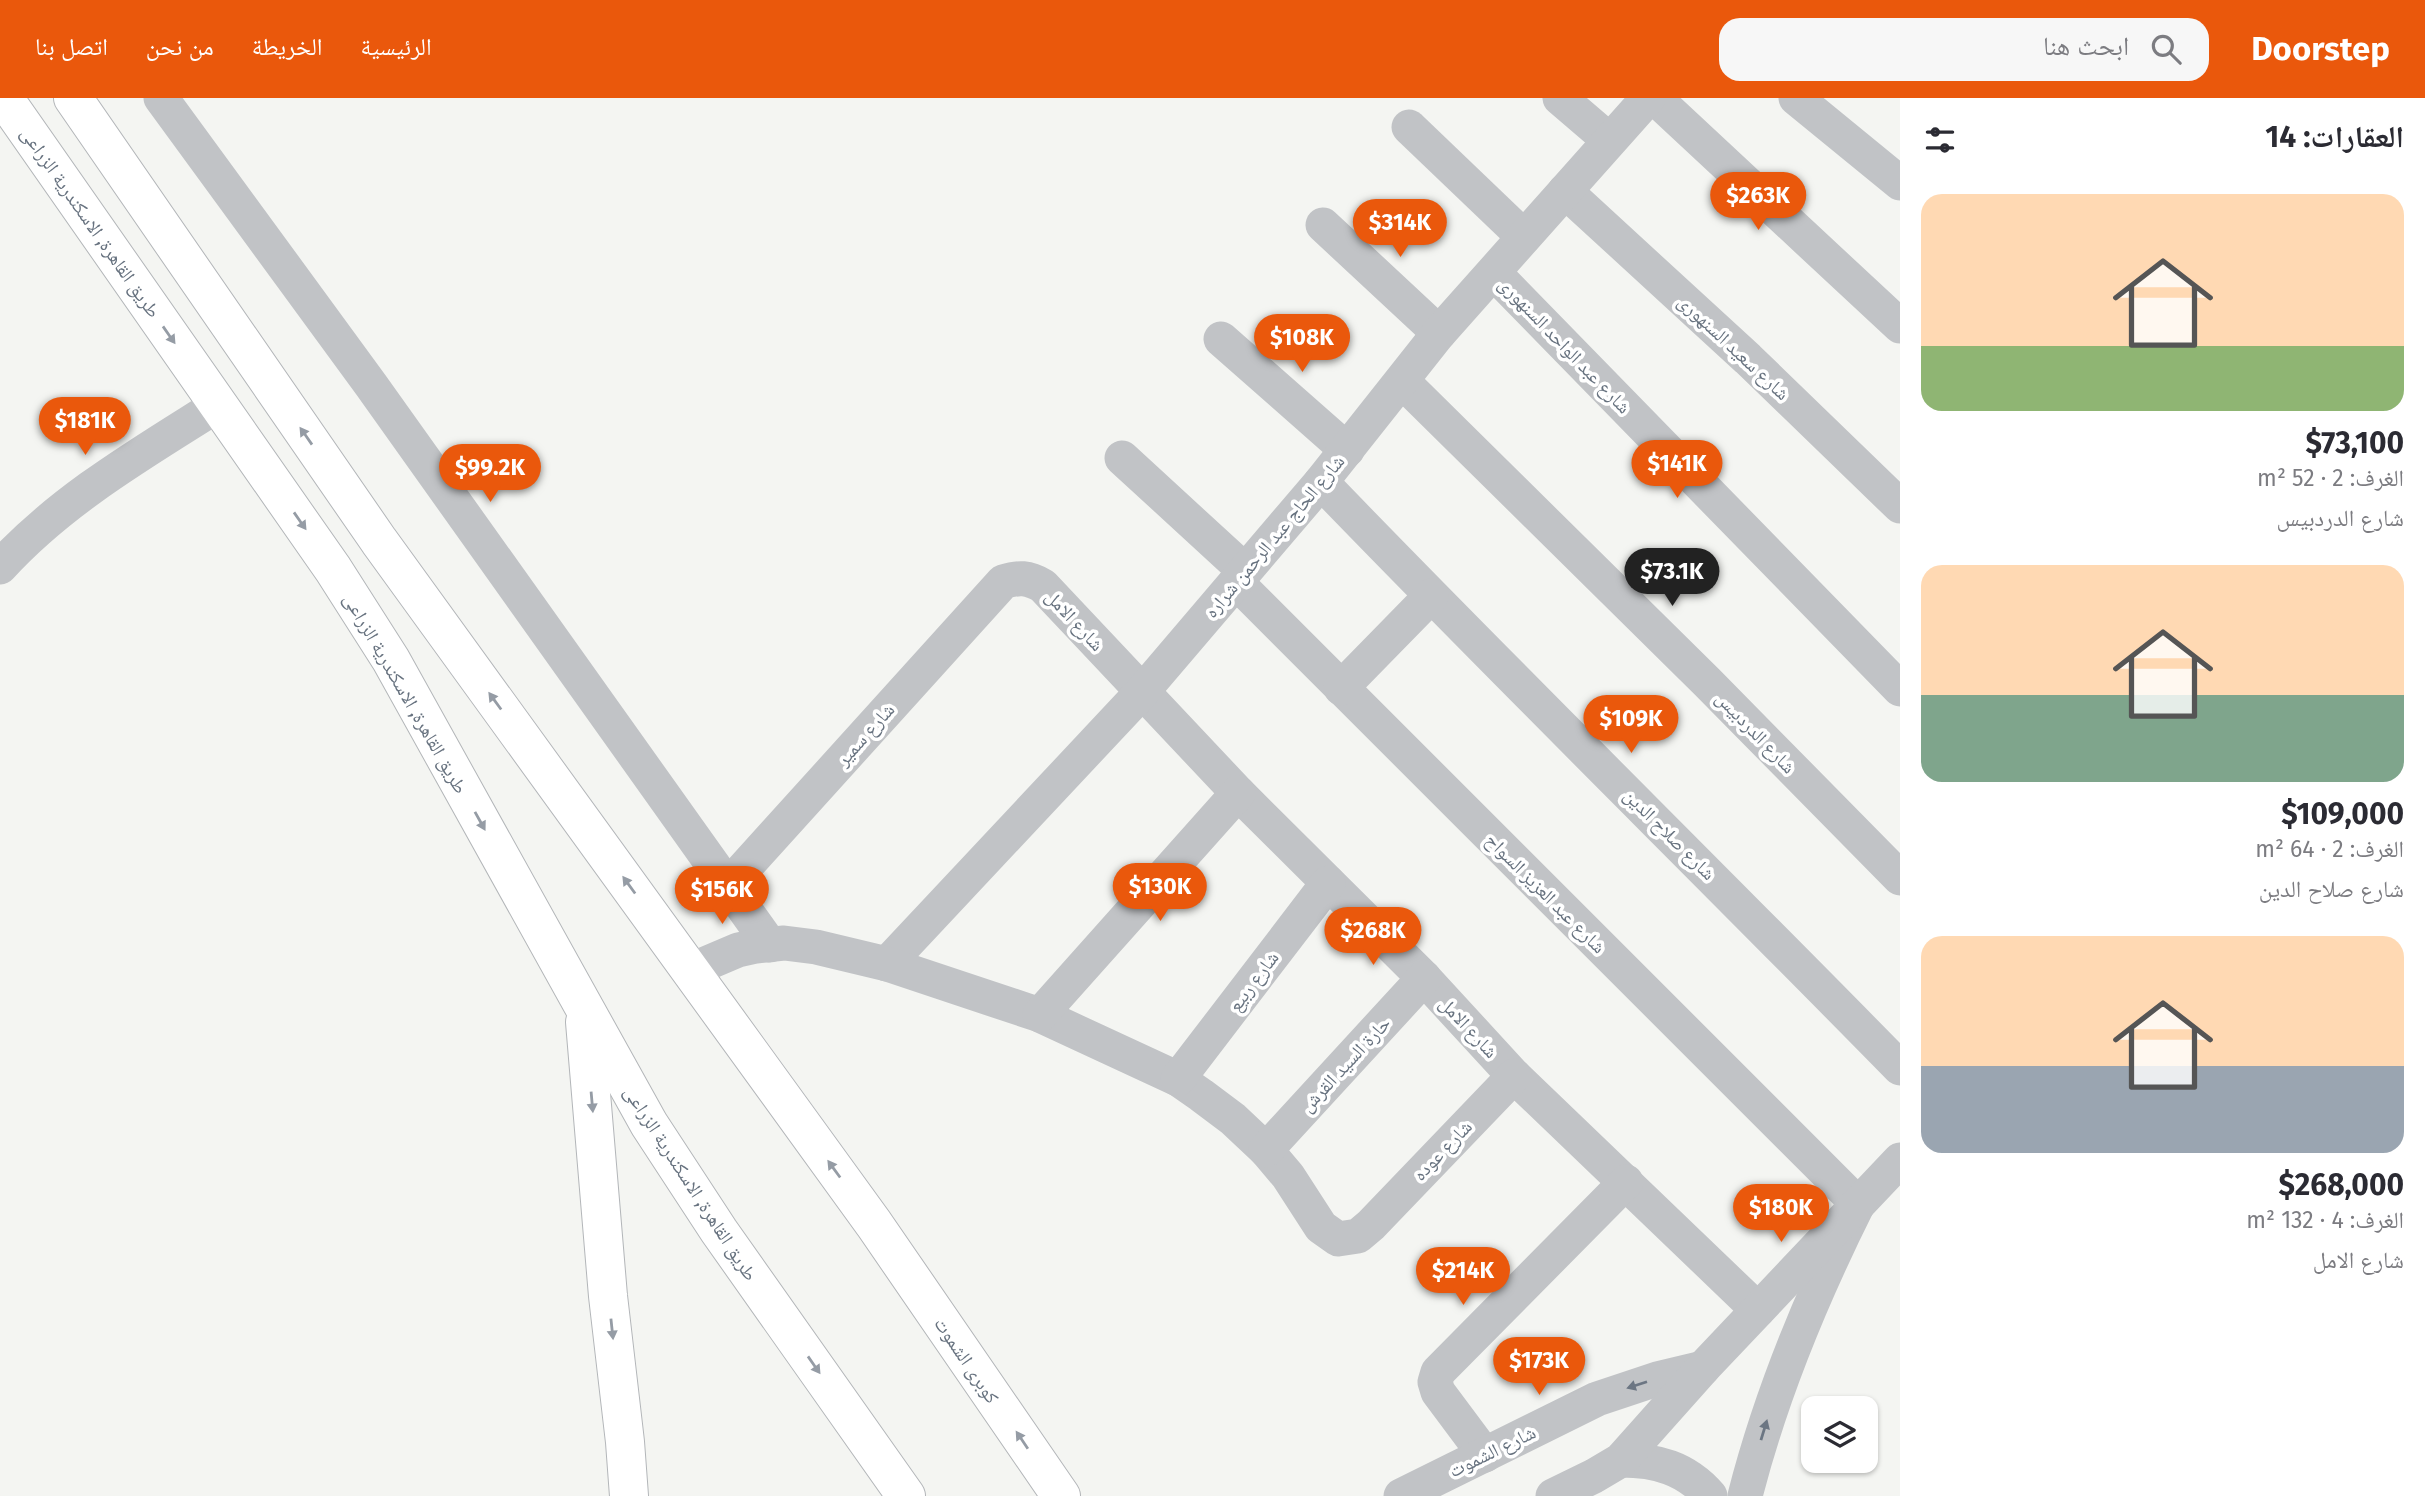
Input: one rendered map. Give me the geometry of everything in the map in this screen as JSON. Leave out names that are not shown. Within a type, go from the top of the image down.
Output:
[{"type":"highway","name":"طريق القاهرة, الاسكندرية الزراعى","points":[[4,98],[333,569],[391,660],[649,1124],[719,1231],[906,1496]]},
{"type":"highway","points":[[73,98],[379,541],[691,970]]},
{"type":"highway","name":"كوبرى الشموت","points":[[691,970],[874,1224],[1061,1496]]},
{"type":"highway","points":[[584,1010],[608,1296],[629,1496]]},
{"type":"street","points":[[161,98],[371,385],[770,945]]},
{"type":"street","points":[[1560,98],[1609,140]]},
{"type":"street","name":"شارع الحاج عبد الرحمن شراره","points":[[887,964],[1142,692],[1321,482],[1439,333],[1648,98]]},
{"type":"street","points":[[1654,98],[1900,326]]},
{"type":"street","points":[[1796,98],[1900,183]]},
{"type":"street","points":[[1409,127],[1524,237]]},
{"type":"street","name":"شارع سعيد السنهورى","points":[[1564,191],[1748,359],[1900,506]]},
{"type":"street","points":[[1323,225],[1439,333]]},
{"type":"street","name":"شارع عبد الواحد السنهورى","points":[[1494,273],[1900,689]]},
{"type":"street","points":[[1220,339],[1347,450]]},
{"type":"street","name":"شارع الدردبيس","points":[[1402,381],[1707,682],[1900,878]]},
{"type":"street","points":[[0,567],[19,546],[103,478],[218,405]]},
{"type":"street","name":"شارع عبد العزيز السواح","points":[[1122,458],[1240,576],[1341,688],[1858,1204]]},
{"type":"street","name":"شارع صلاح الدين","points":[[1321,482],[1900,1068]]},
{"type":"street","name":"شارع الامل","points":[[1003,582],[1017,577],[1031,579],[1043,586],[1238,793],[1424,978],[1514,1076],[1758,1310]]},
{"type":"street","name":"شارع سمير","points":[[727,886],[1003,582]]},
{"type":"street","points":[[1341,688],[1431,596]]},
{"type":"street","points":[[1040,1015],[1238,793]]},
{"type":"street","name":"شارع ربيع","points":[[1178,1079],[1328,883]]},
{"type":"street","points":[[691,970],[738,950],[784,943],[816,947],[887,964],[1040,1015],[1178,1079],[1233,1119],[1266,1150]]},
{"type":"street","name":"حارة السيد القرش","points":[[1266,1150],[1424,978]]},
{"type":"street","name":"شارع عوده","points":[[1266,1150],[1289,1176],[1316,1219],[1330,1235],[1338,1239],[1348,1239],[1357,1236],[1371,1225],[1514,1076]]},
{"type":"street","points":[[1553,1496],[1621,1460],[1703,1368],[1900,1160]]},
{"type":"street","points":[[1485,1455],[1438,1392],[1435,1382],[1438,1372],[1626,1182]]},
{"type":"street","points":[[1745,1496],[1772,1402],[1797,1334],[1858,1204]]},
{"type":"street","name":"شارع الشموت","points":[[1401,1496],[1597,1399],[1657,1379],[1703,1368]]},
{"type":"street","points":[[1621,1460],[1644,1460],[1667,1465],[1689,1489]]}]
